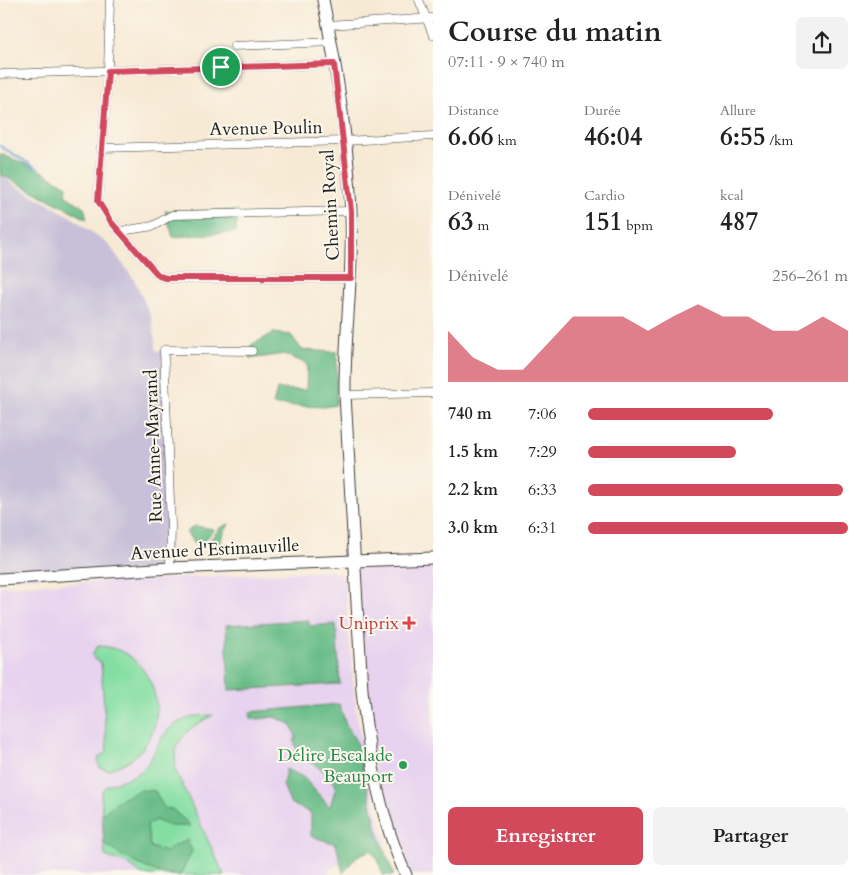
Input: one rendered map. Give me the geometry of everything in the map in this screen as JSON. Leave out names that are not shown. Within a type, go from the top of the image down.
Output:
[{"type":"main road","name":"Chemin Royal","points":[[323,0],[332,42],[351,211],[351,278],[344,360],[344,395],[365,719],[391,837],[406,875]]},
{"type":"main road","name":"Avenue d'Estimauville","points":[[0,579],[354,559],[433,558]]},
{"type":"street","points":[[110,0],[108,71],[98,201],[111,222],[159,276],[166,278],[351,278]]},
{"type":"street","points":[[419,0],[430,18],[433,35]]},
{"type":"street","points":[[328,25],[430,18]]},
{"type":"street","points":[[234,46],[332,42]]},
{"type":"street","points":[[0,74],[334,64]]},
{"type":"street","name":"Avenue Poulin","points":[[101,148],[344,141],[433,136]]},
{"type":"street","points":[[121,231],[153,226],[172,215],[351,211]]},
{"type":"street","name":"Rue Anne-Mayrand","points":[[170,568],[164,350],[252,351]]},
{"type":"street","points":[[344,395],[433,393]]},
{"type":"shaded area","points":[[0,173],[16,186],[70,216],[109,245],[135,281],[152,319],[156,351],[164,350],[170,568],[0,579]]},
{"type":"shaded area","points":[[433,558],[433,875],[406,875],[376,778],[354,559]]},
{"type":"shaded area","points":[[331,571],[340,574],[344,579],[356,712],[371,789],[386,844],[329,869],[330,875],[0,875],[0,586]]},
{"type":"green space","points":[[0,154],[38,169],[67,186],[66,196],[84,207],[87,219],[0,174]]},
{"type":"green space","points":[[165,211],[238,211],[236,232],[173,237]]},
{"type":"green space","points":[[274,333],[291,335],[302,350],[337,352],[336,405],[325,407],[273,405],[277,389],[306,390],[307,364],[284,354],[250,359],[251,345]]},
{"type":"green space","points":[[229,524],[221,539],[221,547],[210,540],[220,528]]},
{"type":"green space","points":[[195,526],[214,529],[199,548],[186,532]]},
{"type":"green space","points":[[309,620],[309,626],[336,624],[340,684],[229,690],[226,625]]},
{"type":"green space","points":[[98,646],[116,649],[131,657],[143,670],[151,684],[156,701],[156,718],[151,735],[141,750],[130,760],[108,770],[100,768],[98,762],[99,757],[107,752],[101,662],[94,659],[92,654]]},
{"type":"green space","points":[[339,704],[346,724],[358,745],[377,830],[394,875],[383,875],[378,860],[371,850],[357,856],[343,873],[336,844],[311,836],[311,813],[290,803],[283,785],[286,769],[303,777],[330,807],[336,786],[324,771],[298,754],[294,741],[296,737],[291,724],[274,717],[251,720],[250,712]]},
{"type":"green space","points":[[213,715],[190,729],[179,742],[176,747],[175,769],[224,875],[142,875],[128,864],[105,856],[101,794],[103,789],[141,771],[150,760],[162,738],[172,727],[191,718]]},
{"type":"green space","points":[[140,790],[155,791],[164,808],[172,809],[191,826],[171,826],[155,820],[147,825],[150,847],[166,852],[187,840],[192,851],[180,875],[150,869],[104,844],[102,815],[117,801]]},
{"type":"waterway","points":[[0,146],[38,169]]},
{"type":"place","name":"Uniprix","points":[[409,623]]},
{"type":"place","name":"Délire Escalade Beauport","points":[[403,765]]},
{"type":"route","points":[[334,64],[351,211],[351,278],[166,278],[159,276],[102,210],[98,201],[108,71],[221,67],[334,64]]}]
